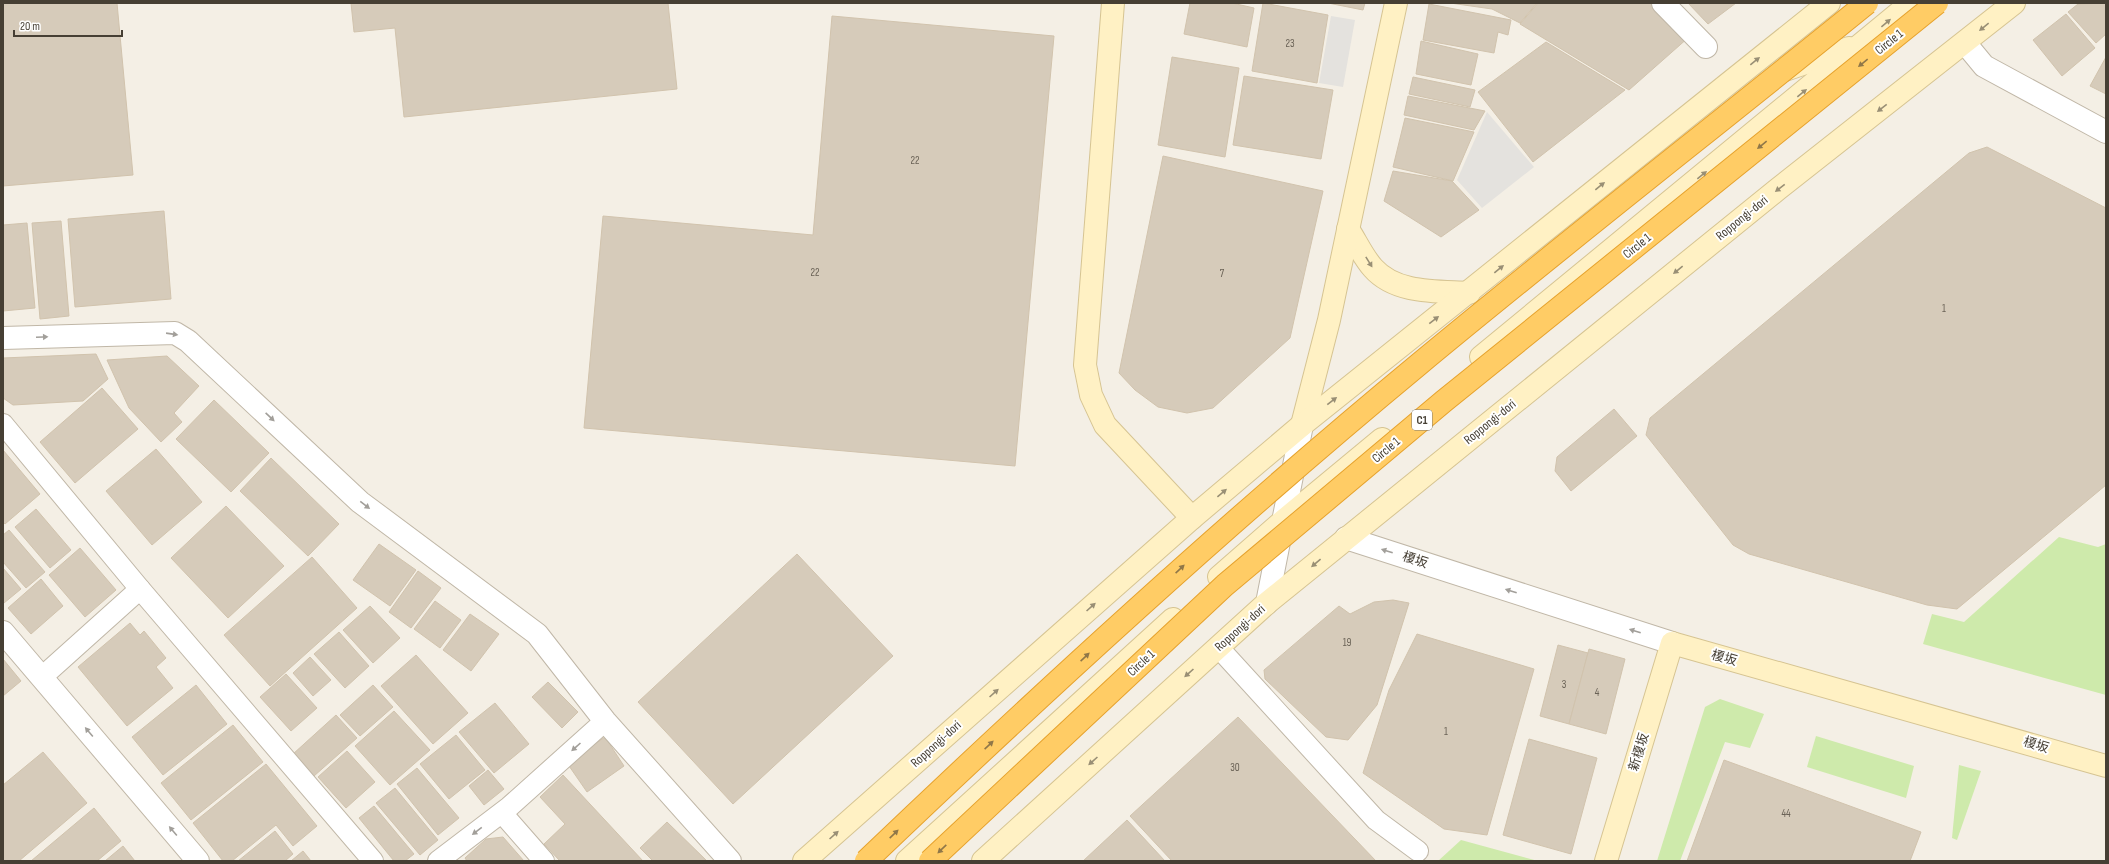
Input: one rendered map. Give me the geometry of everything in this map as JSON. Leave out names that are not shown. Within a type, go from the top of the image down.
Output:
[{"type":"highway","points":[[866,861],[951,780],[1199,552],[1418,365],[1866,3]]},
{"type":"highway","name":"Circle 1","points":[[930,861],[1225,585],[1444,401],[1937,3]]},
{"type":"main road","points":[[1113,3],[1085,364],[1091,395],[1105,425],[1192,518]]},
{"type":"main road","points":[[1302,425],[1329,320],[1396,3]]},
{"type":"main road","name":"Roppongi-dori","points":[[804,861],[1192,518],[1302,425],[1469,293],[1714,94],[1829,3]]},
{"type":"main road","points":[[908,861],[1283,521],[1911,3]]},
{"type":"main road","name":"Roppongi-dori","points":[[985,860],[1267,603],[1778,189],[2014,3]]},
{"type":"main road","points":[[1714,94],[1862,44]]},
{"type":"main road","points":[[1348,228],[1373,268],[1399,286],[1423,290],[1469,293]]},
{"type":"main road","name":"榎坂","points":[[1672,643],[2106,766]]},
{"type":"main road","name":"新榎坂","points":[[1606,861],[1672,643]]},
{"type":"street","points":[[1663,3],[1706,47]]},
{"type":"street","points":[[1965,43],[1984,66],[2106,132]]},
{"type":"street","points":[[3,338],[175,333],[188,340],[360,502],[537,634],[605,721],[730,861]]},
{"type":"street","points":[[1267,603],[1302,425]]},
{"type":"street","name":"榎坂","points":[[1346,538],[1672,643]]},
{"type":"street","points":[[3,632],[198,861]]},
{"type":"lane","points":[[3,424],[140,589],[373,861]]},
{"type":"lane","points":[[42,677],[140,589]]},
{"type":"lane","points":[[1218,647],[1376,820],[1418,852]]},
{"type":"lane","points":[[438,861],[502,812],[605,721]]},
{"type":"lane","points":[[502,812],[544,861]]},
{"type":"green space","points":[[2059,537],[2098,547],[2106,544],[2106,695],[1923,644],[1932,614],[1964,622]]},
{"type":"green space","points":[[1720,699],[1764,714],[1750,748],[1725,742],[1680,861],[1657,861],[1705,707]]},
{"type":"green space","points":[[1816,736],[1914,766],[1906,798],[1807,767]]},
{"type":"green space","points":[[1959,765],[1981,771],[1957,840],[1952,838]]},
{"type":"green space","points":[[1461,840],[1538,861],[1438,861]]},
{"type":"shaded area","points":[[1331,16],[1355,20],[1343,87],[1319,83]]},
{"type":"shaded area","points":[[1487,112],[1534,167],[1482,208],[1457,180]]},
{"type":"building","points":[[3,3],[117,3],[133,175],[3,186]]},
{"type":"building","points":[[351,3],[668,3],[677,89],[404,117],[395,28],[354,32]]},
{"type":"building","points":[[1190,3],[1232,3],[1254,8],[1247,47],[1184,34]]},
{"type":"building","points":[[1263,3],[1328,15],[1317,83],[1252,71]]},
{"type":"building","points":[[1328,3],[1365,3],[1363,10]]},
{"type":"building","points":[[1450,3],[1537,3],[1520,23],[1492,9]]},
{"type":"building","points":[[1538,3],[1658,3],[1689,37],[1629,90],[1520,24]]},
{"type":"building","points":[[1688,3],[1736,3],[1708,24]]},
{"type":"building","points":[[2106,3],[2106,34],[2096,43],[2068,12],[2078,4]]},
{"type":"building","points":[[1429,4],[1511,20],[1508,35],[1498,32],[1494,53],[1423,40]]},
{"type":"building","points":[[2066,14],[2095,48],[2062,76],[2033,40]]},
{"type":"building","points":[[832,16],[1054,36],[1015,466],[584,428],[603,216],[813,235]]},
{"type":"building","points":[[1421,41],[1478,54],[1471,85],[1416,74]]},
{"type":"building","points":[[1546,42],[1625,90],[1533,162],[1478,92]]},
{"type":"building","points":[[1172,57],[1239,68],[1225,157],[1158,145]]},
{"type":"building","points":[[2106,57],[2106,94],[2090,86]]},
{"type":"building","points":[[1244,76],[1333,90],[1321,159],[1233,145]]},
{"type":"building","points":[[1413,77],[1475,90],[1470,107],[1409,94]]},
{"type":"building","points":[[1408,96],[1485,111],[1474,130],[1404,115]]},
{"type":"building","points":[[1405,118],[1474,132],[1453,181],[1393,167]]},
{"type":"building","points":[[1987,147],[2106,208],[2106,485],[1957,609],[1927,605],[1749,554],[1733,545],[1646,435],[1650,418],[1969,153]]},
{"type":"building","points":[[1163,156],[1323,191],[1290,338],[1213,408],[1187,413],[1158,407],[1135,390],[1119,373]]},
{"type":"building","points":[[1393,171],[1452,181],[1479,210],[1441,237],[1384,201]]},
{"type":"building","points":[[164,211],[171,299],[75,307],[68,219]]},
{"type":"building","points":[[61,221],[69,316],[40,319],[32,223]]},
{"type":"building","points":[[27,223],[35,308],[3,311],[3,225]]},
{"type":"building","points":[[96,354],[108,379],[83,401],[13,405],[3,398],[3,358]]},
{"type":"building","points":[[167,356],[199,386],[174,413],[182,422],[161,442],[129,408],[107,360]]},
{"type":"building","points":[[102,388],[138,429],[75,483],[40,442]]},
{"type":"building","points":[[214,400],[269,453],[231,492],[176,439]]},
{"type":"building","points":[[1614,409],[1637,436],[1571,491],[1555,471],[1557,457]]},
{"type":"building","points":[[156,449],[202,502],[152,545],[106,491]]},
{"type":"building","points":[[3,450],[40,494],[5,524],[3,522]]},
{"type":"building","points":[[271,458],[339,524],[308,556],[240,491]]},
{"type":"building","points":[[226,506],[284,566],[228,618],[171,558]]},
{"type":"building","points":[[36,509],[71,550],[50,568],[15,527]]},
{"type":"building","points":[[9,530],[45,572],[26,588],[3,562],[3,535]]},
{"type":"building","points":[[379,544],[416,570],[390,606],[353,580]]},
{"type":"building","points":[[80,548],[116,590],[85,617],[49,575]]},
{"type":"building","points":[[797,554],[893,656],[733,804],[638,702]]},
{"type":"building","points":[[312,557],[357,608],[270,686],[224,635]]},
{"type":"building","points":[[3,568],[21,589],[4,603],[3,602]]},
{"type":"building","points":[[418,571],[441,588],[411,628],[389,612]]},
{"type":"building","points":[[41,579],[63,606],[31,634],[8,608]]},
{"type":"building","points":[[1393,600],[1409,603],[1377,705],[1348,740],[1326,737],[1265,679],[1264,670],[1339,606],[1350,614],[1374,602]]},
{"type":"building","points":[[435,601],[461,620],[440,648],[414,629]]},
{"type":"building","points":[[370,606],[400,638],[373,663],[343,630]]},
{"type":"building","points":[[470,614],[499,634],[471,671],[443,650]]},
{"type":"building","points":[[130,623],[140,635],[144,631],[166,658],[156,667],[173,688],[127,726],[78,667]]},
{"type":"building","points":[[339,632],[369,666],[345,688],[314,654]]},
{"type":"building","points":[[1417,634],[1534,669],[1487,835],[1444,829],[1363,773],[1389,690]]},
{"type":"building","points":[[1558,645],[1588,653],[1569,724],[1540,716]]},
{"type":"building","points":[[1589,649],[1625,659],[1606,734],[1569,724]]},
{"type":"building","points":[[416,655],[468,713],[433,744],[381,686]]},
{"type":"building","points":[[310,657],[331,680],[313,696],[293,673]]},
{"type":"building","points":[[3,659],[21,681],[3,696]]},
{"type":"building","points":[[286,674],[317,708],[291,731],[260,697]]},
{"type":"building","points":[[548,682],[578,712],[562,728],[532,697]]},
{"type":"building","points":[[196,685],[227,724],[163,775],[132,737]]},
{"type":"building","points":[[373,685],[393,707],[360,736],[340,715]]},
{"type":"building","points":[[495,703],[529,744],[494,773],[459,732]]},
{"type":"building","points":[[394,711],[430,750],[390,785],[355,746]]},
{"type":"building","points":[[336,715],[357,738],[314,776],[293,754]]},
{"type":"building","points":[[1238,717],[1376,861],[1172,861],[1130,816]]},
{"type":"building","points":[[233,725],[263,762],[191,820],[161,783]]},
{"type":"building","points":[[456,735],[485,770],[449,799],[420,764]]},
{"type":"building","points":[[605,737],[624,766],[587,792],[567,763]]},
{"type":"building","points":[[1529,739],[1597,758],[1571,854],[1503,835]]},
{"type":"building","points":[[347,751],[375,782],[346,808],[318,777]]},
{"type":"building","points":[[43,752],[87,803],[19,861],[3,861],[3,785]]},
{"type":"building","points":[[1724,760],[1921,832],[1910,861],[1687,861]]},
{"type":"building","points":[[266,764],[317,826],[293,846],[276,825],[232,861],[223,861],[193,823]]},
{"type":"building","points":[[417,768],[459,818],[438,835],[397,784]]},
{"type":"building","points":[[488,770],[504,789],[484,805],[469,786]]},
{"type":"building","points":[[563,775],[643,861],[560,861],[544,844],[565,824],[540,797]]},
{"type":"building","points":[[395,788],[438,840],[420,855],[376,803]]},
{"type":"building","points":[[374,806],[414,854],[405,861],[394,861],[359,818]]},
{"type":"building","points":[[94,808],[121,841],[97,861],[31,861]]},
{"type":"building","points":[[1127,820],[1165,861],[1083,861]]},
{"type":"building","points":[[667,822],[707,861],[653,861],[640,848]]},
{"type":"building","points":[[275,831],[293,854],[285,861],[238,861]]},
{"type":"building","points":[[503,837],[524,861],[467,861],[465,858],[486,839]]},
{"type":"building","points":[[123,846],[135,861],[105,861]]},
{"type":"building","points":[[303,851],[311,861],[291,861]]}]
